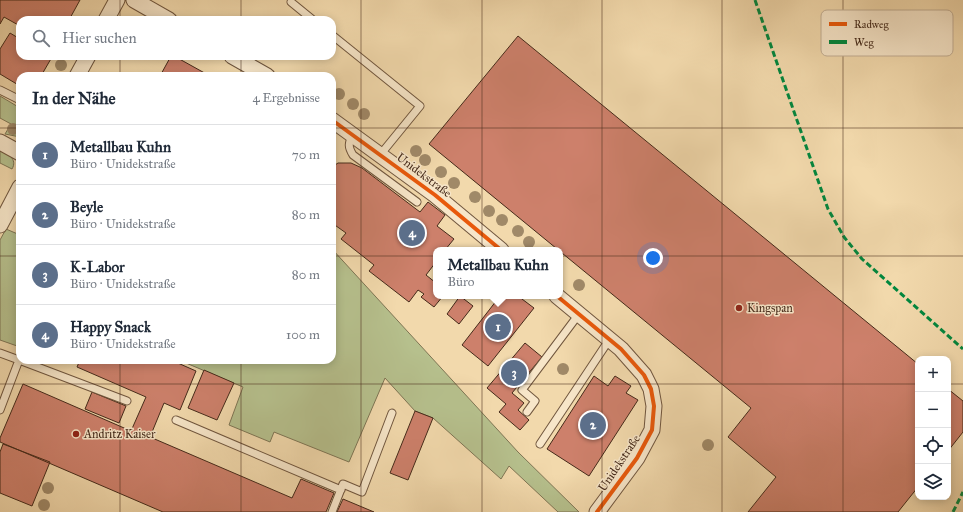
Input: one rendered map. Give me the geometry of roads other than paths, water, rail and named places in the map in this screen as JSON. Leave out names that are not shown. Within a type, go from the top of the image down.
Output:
[{"type":"street","points":[[108,16],[116,0]]},
{"type":"street","points":[[134,0],[162,16]]},
{"type":"street","points":[[79,72],[86,60]]},
{"type":"street","points":[[239,60],[260,72]]},
{"type":"street","name":"Unidekstraße","points":[[336,123],[435,195],[497,247]]},
{"type":"street","points":[[0,142],[16,151]]},
{"type":"street","points":[[0,225],[16,195]]},
{"type":"street","name":"Unidekstraße","points":[[561,299],[621,349],[644,375],[652,389],[654,406],[652,430],[637,458],[597,512]]},
{"type":"lane","points":[[291,2],[308,16]]},
{"type":"lane","points":[[336,38],[420,106],[380,154]]},
{"type":"lane","points":[[0,90],[16,98]]},
{"type":"lane","points":[[353,135],[349,142],[348,148],[353,155],[417,202]]},
{"type":"lane","points":[[527,412],[535,401],[522,390],[579,314]]},
{"type":"lane","points":[[540,444],[609,340]]},
{"type":"lane","points":[[0,353],[16,359]]},
{"type":"lane","points":[[0,410],[17,364]]},
{"type":"lane","points":[[30,364],[127,401]]},
{"type":"lane","points":[[332,512],[343,484],[362,492],[392,413]]},
{"type":"lane","points":[[176,420],[341,490]]},
{"type":"place","name":"Happy Snack","points":[[412,233]]},
{"type":"place","name":"Kingspan","points":[[739,308]]},
{"type":"place","name":"Metallbau Kuhn","points":[[498,327]]},
{"type":"place","name":"K-Labor","points":[[514,373]]},
{"type":"place","name":"Beyle","points":[[593,425]]},
{"type":"place","name":"Andritz Kaiser","points":[[76,434]]}]
